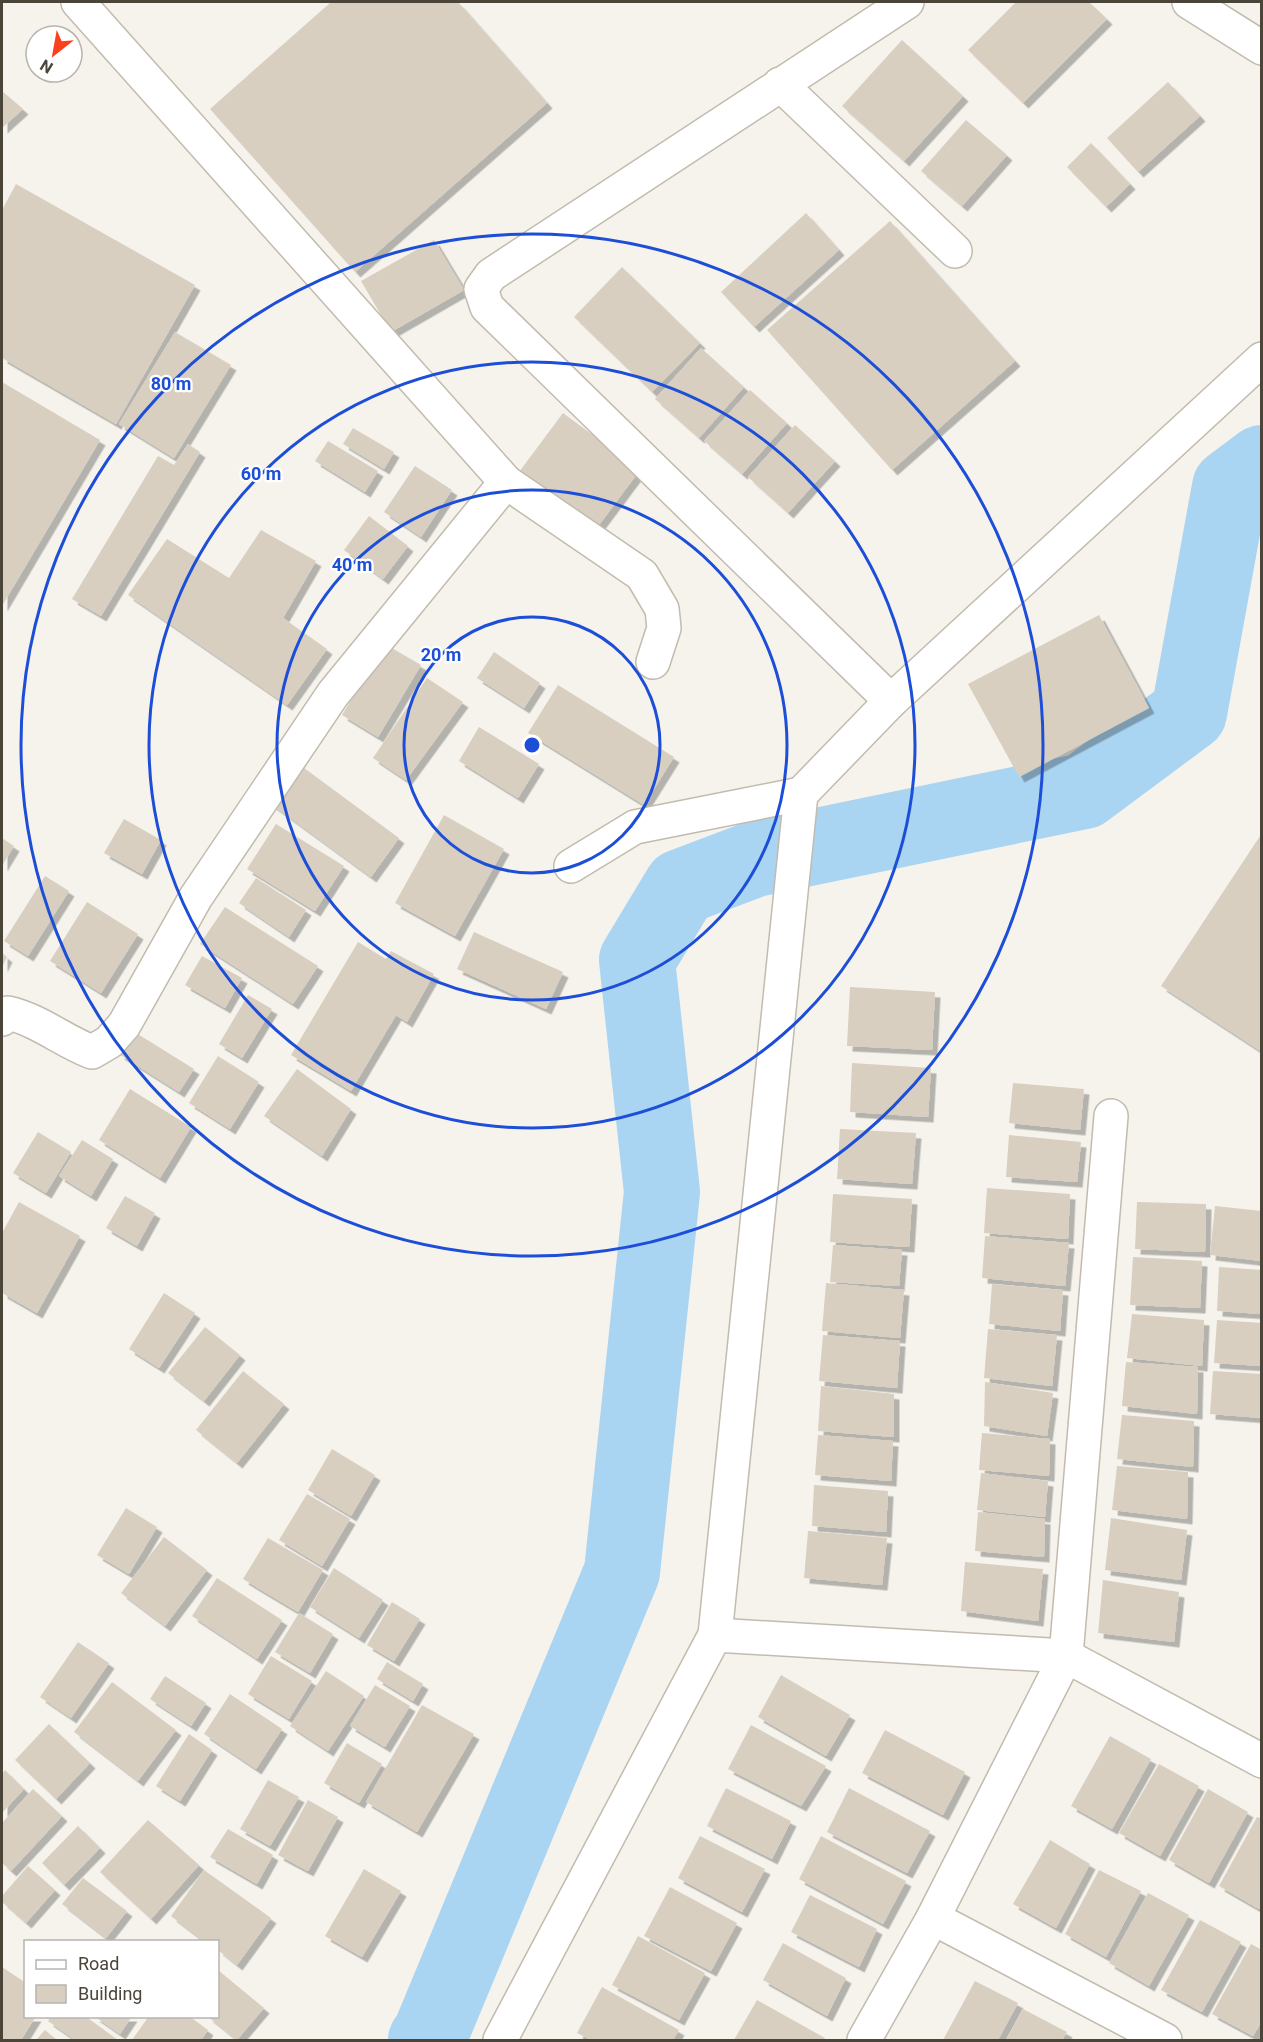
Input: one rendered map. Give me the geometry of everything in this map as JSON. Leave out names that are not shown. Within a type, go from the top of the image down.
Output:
[{"type":"street","points":[[78,2],[506,482],[642,575],[662,609],[664,628],[653,663]]},
{"type":"street","points":[[891,701],[487,307],[481,289],[490,275],[907,2]]},
{"type":"street","points":[[1190,2],[1262,48]]},
{"type":"street","points":[[780,84],[955,251]]},
{"type":"street","points":[[500,2040],[715,1635],[800,806],[891,701],[1262,359]]},
{"type":"street","points":[[2,1019],[8,1013],[25,1017],[72,1044],[92,1052],[109,1042],[124,1025],[196,897],[333,694],[506,482]]},
{"type":"street","points":[[571,866],[635,827],[800,806]]},
{"type":"street","points":[[864,2040],[933,1918],[1066,1656],[1112,1116]]},
{"type":"street","points":[[715,1635],[1066,1656],[1262,1761]]},
{"type":"street","points":[[933,1918],[1165,2040]]},
{"type":"building","points":[[331,2],[458,2],[547,103],[355,272],[210,109]]},
{"type":"building","points":[[1016,2],[1089,2],[1107,19],[1023,103],[968,50]]},
{"type":"building","points":[[902,40],[963,96],[904,161],[842,106]]},
{"type":"building","points":[[1168,82],[1200,116],[1138,172],[1107,138]]},
{"type":"building","points":[[2,91],[23,109],[2,128]]},
{"type":"building","points":[[966,120],[1007,155],[962,206],[921,171]]},
{"type":"building","points":[[1091,143],[1130,184],[1106,207],[1067,167]]},
{"type":"building","points":[[16,184],[195,285],[116,424],[2,358],[2,210]]},
{"type":"building","points":[[806,213],[839,250],[754,327],[721,292]]},
{"type":"building","points":[[890,221],[1015,361],[892,470],[767,330]]},
{"type":"building","points":[[434,240],[464,290],[391,332],[361,281]]},
{"type":"building","points":[[622,267],[700,343],[652,392],[574,317]]},
{"type":"building","points":[[175,332],[231,365],[174,458],[119,424]]},
{"type":"building","points":[[701,348],[744,387],[699,438],[655,399]]},
{"type":"building","points":[[2,382],[100,440],[2,606]]},
{"type":"building","points":[[750,390],[787,423],[742,474],[704,441]]},
{"type":"building","points":[[563,413],[640,470],[596,529],[519,472]]},
{"type":"building","points":[[795,425],[835,461],[788,513],[748,477]]},
{"type":"building","points":[[353,428],[394,452],[384,469],[343,444]]},
{"type":"building","points":[[328,441],[378,471],[365,492],[315,461]]},
{"type":"building","points":[[188,444],[200,452],[101,616],[72,599],[158,456],[174,465]]},
{"type":"building","points":[[415,466],[452,490],[421,537],[384,512]]},
{"type":"building","points":[[369,516],[408,546],[383,579],[344,550]]},
{"type":"building","points":[[261,530],[316,561],[283,618],[327,649],[287,705],[128,595],[167,539],[229,578]]},
{"type":"building","points":[[1099,615],[1149,708],[1019,777],[968,684]]},
{"type":"building","points":[[385,644],[421,665],[378,737],[342,715]]},
{"type":"building","points":[[494,652],[540,683],[524,708],[477,678]]},
{"type":"building","points":[[427,678],[463,702],[406,780],[373,758]]},
{"type":"building","points":[[558,685],[674,757],[644,805],[528,733]]},
{"type":"building","points":[[479,727],[539,764],[518,798],[459,761]]},
{"type":"building","points":[[300,765],[399,838],[371,877],[271,804]]},
{"type":"building","points":[[444,815],[504,849],[455,936],[395,903]]},
{"type":"building","points":[[124,819],[161,840],[142,874],[104,853]]},
{"type":"building","points":[[276,824],[344,866],[315,911],[247,869]]},
{"type":"building","points":[[1262,833],[1262,1052],[1161,986]]},
{"type":"building","points":[[2,838],[14,846],[2,866]]},
{"type":"building","points":[[45,876],[69,891],[28,956],[4,941]]},
{"type":"building","points":[[256,878],[306,910],[289,937],[239,903]]},
{"type":"building","points":[[87,902],[138,934],[101,993],[50,961]]},
{"type":"building","points":[[225,907],[318,966],[293,1004],[200,944]]},
{"type":"building","points":[[474,932],[563,972],[546,1009],[457,969]]},
{"type":"building","points":[[358,942],[386,959],[391,951],[434,974],[407,1022],[396,1015],[351,1091],[291,1055]]},
{"type":"building","points":[[2,953],[7,957],[2,967]]},
{"type":"building","points":[[202,956],[242,978],[225,1008],[185,985]]},
{"type":"building","points":[[850,987],[935,992],[932,1050],[847,1046]]},
{"type":"building","points":[[248,995],[272,1009],[242,1058],[219,1044]]},
{"type":"building","points":[[133,1031],[194,1069],[179,1092],[119,1054]]},
{"type":"building","points":[[218,1056],[259,1082],[230,1129],[189,1103]]},
{"type":"building","points":[[852,1063],[931,1068],[928,1117],[850,1112]]},
{"type":"building","points":[[297,1069],[351,1109],[322,1156],[264,1116]]},
{"type":"building","points":[[1013,1083],[1084,1089],[1080,1130],[1009,1123]]},
{"type":"building","points":[[130,1089],[191,1127],[160,1178],[99,1140]]},
{"type":"building","points":[[840,1129],[916,1133],[912,1184],[837,1179]]},
{"type":"building","points":[[38,1132],[71,1152],[46,1193],[13,1173]]},
{"type":"building","points":[[1009,1135],[1081,1142],[1077,1182],[1006,1177]]},
{"type":"building","points":[[82,1140],[113,1159],[91,1196],[59,1176]]},
{"type":"building","points":[[987,1188],[1070,1194],[1068,1239],[984,1233]]},
{"type":"building","points":[[833,1194],[912,1199],[909,1247],[830,1242]]},
{"type":"building","points":[[125,1196],[155,1213],[137,1246],[106,1228]]},
{"type":"building","points":[[19,1202],[80,1236],[37,1313],[2,1293],[2,1233]]},
{"type":"building","points":[[1137,1202],[1206,1204],[1205,1252],[1135,1249]]},
{"type":"building","points":[[1215,1206],[1262,1211],[1262,1261],[1210,1255]]},
{"type":"building","points":[[985,1236],[1069,1243],[1065,1286],[982,1278]]},
{"type":"building","points":[[833,1245],[902,1250],[899,1286],[830,1282]]},
{"type":"building","points":[[1133,1257],[1202,1261],[1200,1308],[1130,1305]]},
{"type":"building","points":[[1219,1267],[1262,1270],[1262,1314],[1217,1311]]},
{"type":"building","points":[[826,1283],[904,1290],[900,1338],[822,1331]]},
{"type":"building","points":[[992,1284],[1063,1290],[1060,1331],[989,1324]]},
{"type":"building","points":[[164,1293],[195,1313],[159,1368],[129,1349]]},
{"type":"building","points":[[1132,1314],[1204,1320],[1202,1366],[1127,1358]]},
{"type":"building","points":[[1217,1320],[1262,1323],[1262,1366],[1214,1363]]},
{"type":"building","points":[[205,1327],[240,1355],[204,1401],[168,1373]]},
{"type":"building","points":[[988,1329],[1057,1335],[1052,1386],[984,1378]]},
{"type":"building","points":[[823,1335],[900,1341],[897,1388],[819,1381]]},
{"type":"building","points":[[1126,1362],[1198,1367],[1197,1414],[1122,1406]]},
{"type":"building","points":[[243,1371],[284,1404],[237,1463],[196,1430]]},
{"type":"building","points":[[1213,1371],[1262,1374],[1262,1418],[1210,1414]]},
{"type":"building","points":[[985,1382],[1053,1393],[1047,1436],[984,1426]]},
{"type":"building","points":[[821,1386],[894,1394],[894,1437],[818,1431]]},
{"type":"building","points":[[1122,1415],[1194,1421],[1193,1467],[1117,1459]]},
{"type":"building","points":[[982,1433],[1050,1439],[1049,1476],[979,1470]]},
{"type":"building","points":[[818,1435],[893,1441],[891,1481],[815,1475]]},
{"type":"building","points":[[332,1449],[375,1475],[351,1516],[308,1490]]},
{"type":"building","points":[[1117,1466],[1188,1472],[1187,1519],[1112,1510]]},
{"type":"building","points":[[981,1473],[1048,1481],[1045,1517],[977,1510]]},
{"type":"building","points":[[814,1485],[888,1491],[886,1532],[812,1526]]},
{"type":"building","points":[[307,1494],[350,1519],[322,1566],[279,1540]]},
{"type":"building","points":[[126,1508],[157,1527],[129,1574],[97,1555]]},
{"type":"building","points":[[978,1512],[1045,1519],[1044,1557],[975,1551]]},
{"type":"building","points":[[1111,1518],[1187,1530],[1181,1580],[1105,1570]]},
{"type":"building","points":[[808,1531],[887,1538],[882,1585],[804,1578]]},
{"type":"building","points":[[164,1537],[207,1570],[165,1626],[121,1593]]},
{"type":"building","points":[[268,1538],[323,1570],[298,1612],[243,1579]]},
{"type":"building","points":[[965,1562],[1043,1569],[1038,1621],[961,1611]]},
{"type":"building","points":[[334,1568],[383,1600],[359,1638],[310,1607]]},
{"type":"building","points":[[217,1578],[282,1620],[257,1659],[192,1616]]},
{"type":"building","points":[[1103,1580],[1179,1592],[1174,1642],[1098,1633]]},
{"type":"building","points":[[392,1602],[420,1619],[394,1661],[367,1645]]},
{"type":"building","points":[[299,1613],[333,1634],[310,1673],[275,1652]]},
{"type":"building","points":[[78,1642],[109,1663],[71,1718],[40,1697]]},
{"type":"building","points":[[271,1656],[312,1681],[289,1719],[248,1694]]},
{"type":"building","points":[[387,1662],[423,1684],[413,1701],[377,1679]]},
{"type":"building","points":[[326,1671],[364,1696],[328,1751],[290,1726]]},
{"type":"building","points":[[781,1675],[850,1715],[826,1756],[758,1717]]},
{"type":"building","points":[[165,1676],[206,1703],[191,1726],[150,1699]]},
{"type":"building","points":[[112,1682],[176,1730],[138,1781],[74,1732]]},
{"type":"building","points":[[375,1685],[410,1706],[385,1747],[350,1726]]},
{"type":"building","points":[[230,1694],[282,1729],[256,1769],[204,1734]]},
{"type":"building","points":[[422,1705],[474,1734],[417,1832],[366,1802]]},
{"type":"building","points":[[49,1724],[90,1763],[56,1799],[15,1760]]},
{"type":"building","points":[[751,1725],[826,1766],[801,1806],[728,1769]]},
{"type":"building","points":[[885,1730],[965,1772],[943,1815],[862,1773]]},
{"type":"building","points":[[189,1734],[212,1750],[180,1801],[156,1786]]},
{"type":"building","points":[[1110,1736],[1151,1759],[1112,1829],[1071,1806]]},
{"type":"building","points":[[347,1743],[382,1764],[359,1803],[324,1783]]},
{"type":"building","points":[[1159,1764],[1199,1786],[1160,1856],[1119,1833]]},
{"type":"building","points":[[5,1770],[24,1789],[2,1813],[2,1774]]},
{"type":"building","points":[[268,1780],[299,1797],[270,1846],[240,1829]]},
{"type":"building","points":[[726,1788],[791,1821],[772,1859],[707,1826]]},
{"type":"building","points":[[849,1788],[930,1831],[907,1873],[827,1832]]},
{"type":"building","points":[[33,1789],[62,1816],[11,1871],[2,1863],[2,1823]]},
{"type":"building","points":[[1208,1789],[1248,1812],[1209,1883],[1169,1860]]},
{"type":"building","points":[[308,1800],[338,1817],[308,1871],[278,1855]]},
{"type":"building","points":[[1257,1817],[1262,1819],[1262,1904],[1259,1909],[1219,1886]]},
{"type":"building","points":[[148,1820],[199,1865],[151,1919],[100,1872]]},
{"type":"building","points":[[78,1826],[100,1848],[64,1885],[42,1863]]},
{"type":"building","points":[[228,1829],[273,1855],[257,1884],[210,1857]]},
{"type":"building","points":[[700,1836],[765,1869],[742,1912],[678,1878]]},
{"type":"building","points":[[821,1836],[906,1881],[883,1924],[799,1879]]},
{"type":"building","points":[[1050,1840],[1090,1864],[1056,1928],[1013,1904]]},
{"type":"building","points":[[28,1866],[55,1890],[26,1923],[2,1902],[2,1896]]},
{"type":"building","points":[[364,1869],[401,1891],[362,1957],[325,1936]]},
{"type":"building","points":[[204,1870],[271,1918],[237,1965],[219,1951],[219,1940],[202,1940],[171,1916]]},
{"type":"building","points":[[1099,1870],[1141,1891],[1106,1957],[1065,1934]]},
{"type":"building","points":[[83,1878],[127,1911],[106,1938],[62,1904]]},
{"type":"building","points":[[670,1887],[737,1923],[711,1971],[644,1936]]},
{"type":"building","points":[[1148,1893],[1189,1915],[1149,1986],[1109,1963]]},
{"type":"building","points":[[810,1895],[877,1929],[859,1967],[791,1932]]},
{"type":"building","points":[[1200,1920],[1241,1942],[1202,2012],[1161,1990]]},
{"type":"building","points":[[638,1936],[705,1973],[679,2020],[612,1985]]},
{"type":"building","points":[[783,1943],[846,1978],[827,2016],[763,1980]]},
{"type":"building","points":[[1251,1944],[1262,1950],[1262,2021],[1253,2036],[1212,2014]]},
{"type":"building","points":[[2,1967],[24,1982],[24,2018],[35,2018],[21,2040],[2,2040]]},
{"type":"building","points":[[219,1971],[264,2008],[237,2040],[210,2018],[219,2018]]},
{"type":"building","points":[[975,1981],[1018,2003],[998,2040],[943,2040]]},
{"type":"building","points":[[602,1987],[679,2030],[673,2040],[591,2040],[577,2033]]},
{"type":"building","points":[[757,2000],[825,2038],[824,2040],[734,2040]]},
{"type":"building","points":[[1023,2009],[1067,2032],[1062,2040],[1006,2040]]},
{"type":"building","points":[[50,2018],[88,2018],[118,2040],[75,2040],[48,2021]]},
{"type":"building","points":[[97,2018],[131,2018],[120,2034]]},
{"type":"building","points":[[148,2018],[192,2018],[208,2030],[201,2040],[132,2040]]},
{"type":"building","points":[[45,2030],[57,2040],[36,2040]]},
{"type":"waterway","points":[[426,2040],[622,1572],[662,1192],[637,960],[681,887],[755,859],[1084,791],[1189,713],[1230,487],[1262,463]]}]
